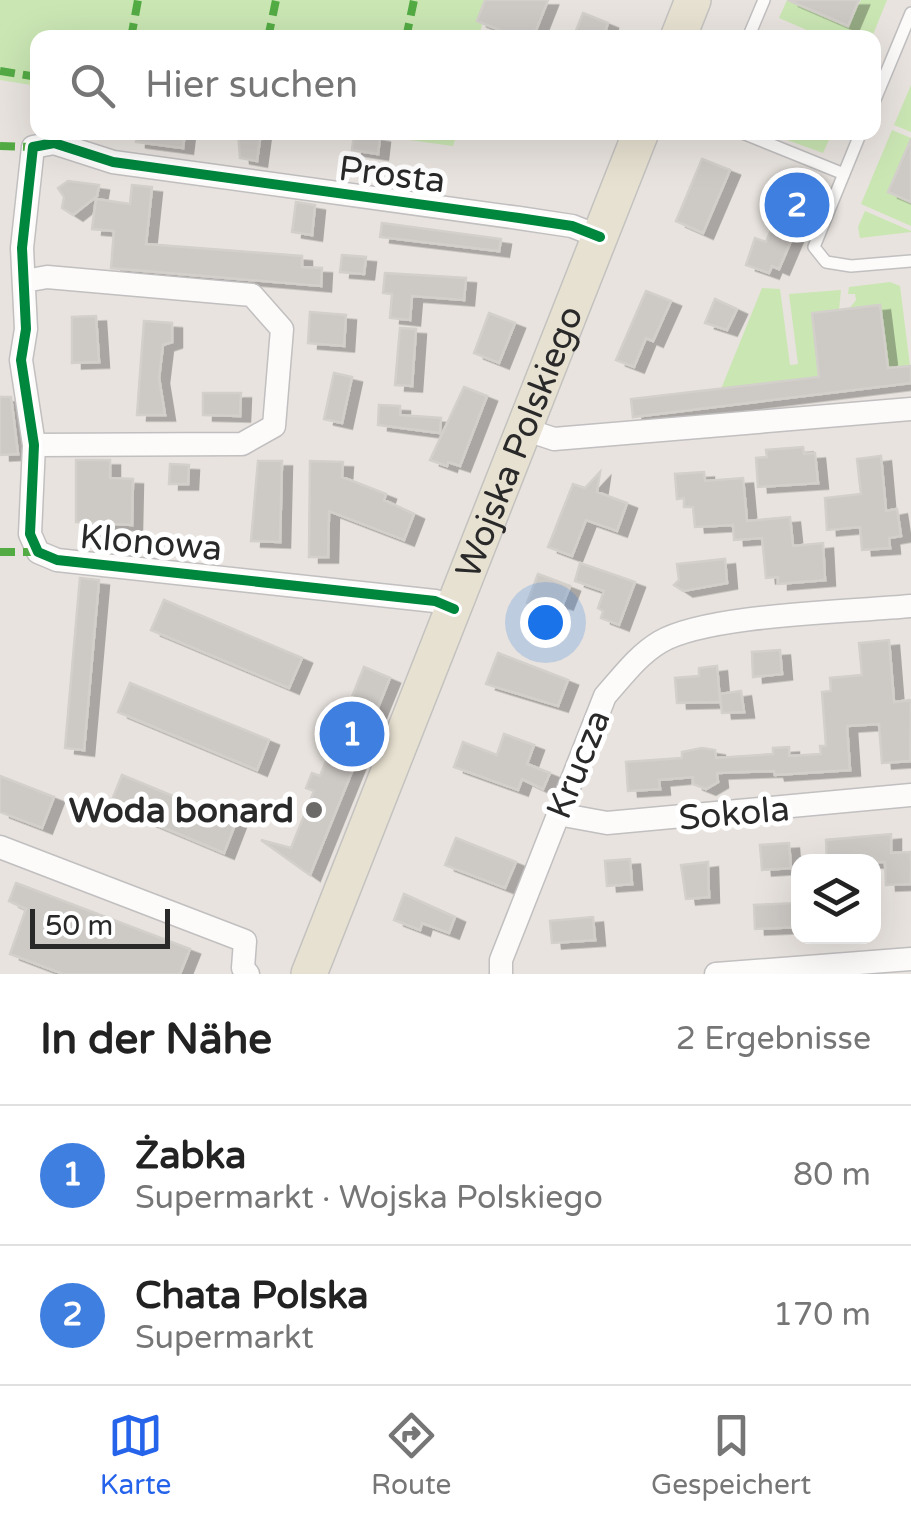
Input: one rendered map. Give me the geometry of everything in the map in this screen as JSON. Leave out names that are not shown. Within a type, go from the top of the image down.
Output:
[{"type":"main road","points":[[681,30],[693,0]]},
{"type":"main road","name":"Wojska Polskiego","points":[[310,974],[638,140]]},
{"type":"street","name":"Prosta","points":[[11,359],[25,281],[22,248],[33,147],[54,143],[113,162],[572,226],[600,237]]},
{"type":"street","points":[[25,281],[46,277],[252,295],[282,329],[274,426],[242,444],[34,444]]},
{"type":"street","name":"Klonowa","points":[[11,359],[34,444],[30,534],[38,552],[57,560],[290,582],[435,601],[454,608]]},
{"type":"street","points":[[524,429],[554,438],[911,409]]},
{"type":"street","name":"Krucza","points":[[501,974],[501,960],[605,696],[632,664],[661,641],[709,626],[911,606]]},
{"type":"street","name":"Sokola","points":[[558,814],[607,824],[911,796]]},
{"type":"street","points":[[0,847],[246,941],[243,968],[248,974]]},
{"type":"street","points":[[716,974],[864,968],[911,959]]},
{"type":"lane","points":[[751,30],[764,0]]},
{"type":"lane","points":[[881,85],[911,13]]},
{"type":"lane","points":[[760,140],[844,174]]},
{"type":"lane","points":[[858,140],[814,246],[826,262],[851,266],[911,261]]},
{"type":"green space","points":[[0,0],[488,0],[481,30],[30,30],[30,85],[0,80]]},
{"type":"green space","points":[[787,0],[858,6],[861,0],[887,0],[875,30],[807,30],[779,18]]},
{"type":"green space","points":[[911,85],[911,132],[894,125]]},
{"type":"green space","points":[[892,130],[911,138],[911,159],[903,157],[888,192],[911,204],[911,226],[861,204]]},
{"type":"green space","points":[[409,140],[455,140],[453,146]]},
{"type":"green space","points":[[787,140],[829,140],[823,153]]},
{"type":"green space","points":[[865,211],[911,232],[860,238],[858,227]]},
{"type":"green space","points":[[890,282],[900,286],[910,366],[721,389],[762,288],[780,289],[790,365],[798,364],[789,294],[841,290],[839,310],[812,314],[816,351],[856,300],[855,294],[848,294],[849,287]]},
{"type":"building","points":[[485,0],[548,0],[536,30],[500,30],[477,21]]},
{"type":"building","points":[[788,0],[859,0],[848,26]]},
{"type":"building","points":[[583,13],[608,23],[606,30],[576,30]]},
{"type":"building","points":[[911,139],[911,202],[888,192]]},
{"type":"building","points":[[136,140],[184,140],[183,148]]},
{"type":"building","points":[[239,140],[260,140],[257,161],[240,158]]},
{"type":"building","points":[[353,140],[380,140],[378,154],[352,150]]},
{"type":"building","points":[[702,159],[730,170],[703,233],[676,221]]},
{"type":"building","points":[[68,181],[99,185],[97,196],[73,215],[62,208],[64,197],[58,188]]},
{"type":"building","points":[[132,185],[152,187],[146,244],[302,256],[302,267],[322,268],[321,286],[111,268],[114,231],[92,229],[96,199],[130,204]]},
{"type":"building","points":[[788,190],[809,199],[779,269],[772,266],[769,273],[746,265],[755,238],[766,242]]},
{"type":"building","points":[[296,202],[315,205],[312,235],[292,232]]},
{"type":"building","points":[[382,223],[501,239],[499,251],[380,237]]},
{"type":"building","points":[[342,255],[366,257],[364,274],[340,272]]},
{"type":"building","points":[[385,273],[466,278],[464,300],[412,296],[410,320],[390,318],[392,294],[383,293]]},
{"type":"building","points":[[646,291],[671,301],[653,341],[646,338],[634,367],[616,360]]},
{"type":"building","points":[[715,299],[737,309],[727,330],[705,323]]},
{"type":"building","points":[[880,305],[888,368],[911,366],[911,383],[633,417],[631,399],[819,377],[812,313]]},
{"type":"building","points":[[310,312],[346,315],[344,346],[308,343]]},
{"type":"building","points":[[489,313],[515,323],[499,363],[474,353]]},
{"type":"building","points":[[96,316],[99,362],[72,363],[72,317]]},
{"type":"building","points":[[144,321],[172,323],[172,342],[163,345],[159,378],[165,415],[137,415]]},
{"type":"building","points":[[400,328],[416,329],[412,386],[395,385]]},
{"type":"building","points":[[334,373],[352,377],[342,423],[324,419]]},
{"type":"building","points":[[464,387],[487,396],[460,466],[448,462],[447,466],[430,460]]},
{"type":"building","points":[[203,393],[241,393],[240,416],[203,415]]},
{"type":"building","points":[[0,397],[11,397],[18,454],[0,455]]},
{"type":"building","points":[[379,405],[400,406],[400,415],[441,418],[440,433],[378,425]]},
{"type":"building","points":[[803,447],[804,454],[815,453],[818,483],[758,487],[756,458],[767,457],[766,450]]},
{"type":"building","points":[[881,456],[886,511],[897,509],[901,536],[889,538],[890,548],[862,550],[860,527],[827,530],[825,498],[861,494],[857,459]]},
{"type":"building","points":[[76,460],[110,460],[110,478],[133,479],[132,525],[76,522]]},
{"type":"building","points":[[258,461],[282,461],[280,542],[251,541]]},
{"type":"building","points":[[310,461],[343,462],[342,477],[386,494],[384,500],[414,514],[404,540],[329,511],[328,557],[309,557]]},
{"type":"building","points":[[170,464],[189,465],[188,484],[169,484]]},
{"type":"building","points":[[600,472],[597,492],[627,503],[617,531],[586,520],[572,556],[548,547],[573,484],[585,488]]},
{"type":"building","points":[[704,472],[705,481],[743,478],[747,521],[790,517],[793,546],[823,543],[825,580],[778,584],[778,577],[766,578],[762,538],[734,540],[733,525],[695,527],[693,507],[684,507],[684,498],[677,499],[675,474]]},
{"type":"building","points":[[725,559],[727,583],[683,591],[674,585],[679,580],[677,564]]},
{"type":"building","points":[[580,563],[635,582],[619,625],[601,618],[603,611],[598,608],[604,591],[575,581]]},
{"type":"building","points":[[538,574],[570,586],[563,604],[557,602],[553,613],[527,603]]},
{"type":"building","points":[[80,578],[99,580],[84,750],[65,748]]},
{"type":"building","points":[[164,600],[302,658],[289,688],[151,630]]},
{"type":"building","points":[[889,640],[894,702],[911,700],[910,761],[882,763],[879,724],[847,726],[850,770],[775,775],[774,771],[717,773],[718,782],[706,789],[693,784],[693,777],[659,780],[660,789],[628,791],[626,762],[682,758],[682,752],[702,748],[715,750],[716,758],[773,754],[773,748],[789,747],[789,756],[821,754],[820,746],[826,746],[822,692],[831,691],[830,678],[862,675],[859,643]]},
{"type":"building","points":[[780,650],[782,674],[753,677],[752,652]]},
{"type":"building","points":[[498,653],[568,680],[558,706],[486,684]]},
{"type":"building","points":[[717,666],[720,702],[677,703],[675,678],[699,676],[699,668]]},
{"type":"building","points":[[364,667],[390,678],[310,875],[261,840],[291,848],[314,791],[306,788],[312,773],[320,776]]},
{"type":"building","points":[[130,683],[269,740],[257,770],[118,712]]},
{"type":"building","points":[[741,691],[744,712],[722,713],[720,694]]},
{"type":"building","points":[[504,734],[534,745],[527,764],[550,773],[543,789],[522,779],[518,790],[454,767],[463,742],[497,755]]},
{"type":"building","points":[[122,775],[236,822],[224,853],[110,805]]},
{"type":"building","points":[[0,776],[54,797],[42,828],[0,812]]},
{"type":"building","points":[[891,834],[891,853],[911,852],[911,884],[886,885],[881,854],[827,854],[826,840]]},
{"type":"building","points":[[456,838],[516,862],[505,888],[445,865]]},
{"type":"building","points":[[789,843],[791,868],[762,870],[760,845]]},
{"type":"building","points":[[630,859],[632,884],[607,886],[605,861]]},
{"type":"building","points":[[708,862],[709,897],[686,899],[681,865]]},
{"type":"building","points":[[16,883],[190,949],[180,974],[63,974],[10,954],[26,909],[9,901]]},
{"type":"building","points":[[404,894],[455,917],[449,933],[422,923],[420,930],[394,920]]},
{"type":"building","points":[[791,903],[791,927],[755,929],[754,905]]},
{"type":"building","points":[[593,917],[595,940],[552,943],[550,921]]},
{"type":"marked path","points":[[132,30],[138,0]]},
{"type":"marked path","points":[[270,30],[276,0]]},
{"type":"marked path","points":[[408,30],[414,0]]},
{"type":"marked path","points":[[0,71],[30,76]]},
{"type":"marked path","points":[[0,146],[33,147]]},
{"type":"marked path","points":[[0,552],[38,552]]},
{"type":"cycle path","points":[[454,609],[435,601],[57,560],[38,552],[30,534],[34,445],[21,360],[26,329],[22,248],[33,147],[54,143],[113,162],[572,226],[600,237]]},
{"type":"place","name":"Chata Polska","points":[[797,205]]},
{"type":"place","name":"Żabka","points":[[352,734]]},
{"type":"place","name":"Woda bonard","points":[[314,810]]}]
